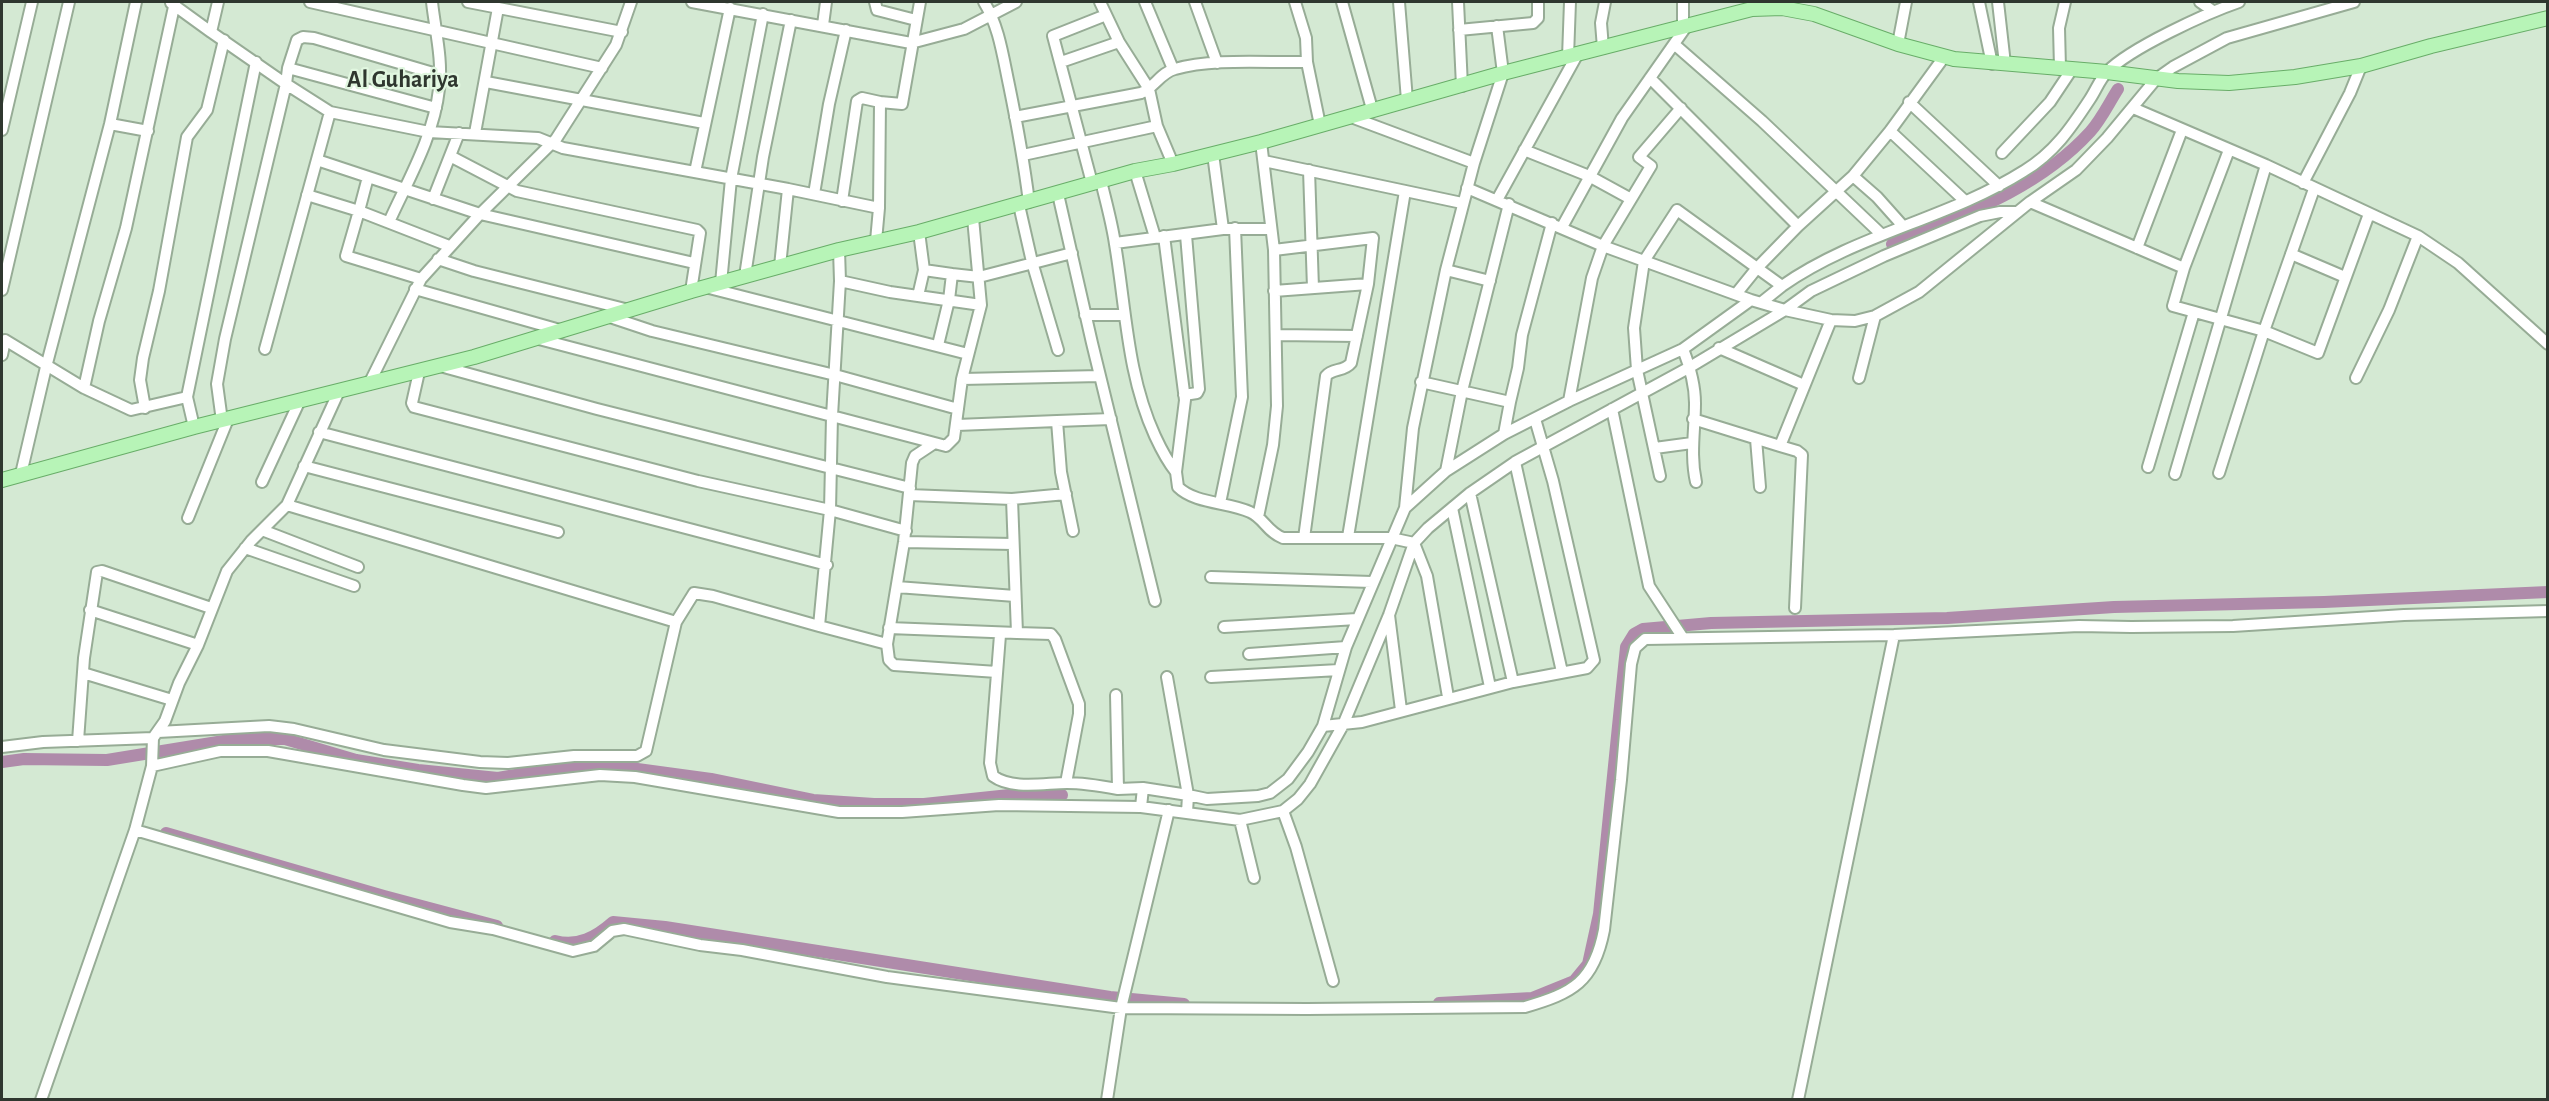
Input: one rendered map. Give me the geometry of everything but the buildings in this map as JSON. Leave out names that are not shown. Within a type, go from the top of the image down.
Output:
[{"type":"main road","points":[[2,480],[194,427],[440,366],[698,289],[839,250],[973,218],[1135,171],[1262,142],[1503,73],[1752,9],[1795,5],[1898,44],[1944,57],[1998,64],[2107,72],[2156,79],[2249,83],[2361,66],[2442,43],[2547,18]]},
{"type":"street","points":[[2,130],[32,2]]},
{"type":"street","points":[[2,290],[69,2]]},
{"type":"street","points":[[21,474],[46,367],[110,124],[136,2]]},
{"type":"street","points":[[211,32],[218,2]]},
{"type":"street","points":[[310,2],[602,68]]},
{"type":"street","points":[[389,222],[429,132],[436,108],[440,75],[432,2]]},
{"type":"street","points":[[468,2],[622,32]]},
{"type":"street","points":[[369,384],[418,284],[449,246],[553,143],[602,68],[622,32],[631,2]]},
{"type":"street","points":[[692,2],[753,7],[763,14],[911,43],[964,29],[1016,2]]},
{"type":"street","points":[[823,25],[826,2]]},
{"type":"street","points":[[875,2],[877,10],[916,20]]},
{"type":"street","points":[[842,201],[857,101],[862,98],[902,104],[920,2]]},
{"type":"street","points":[[984,2],[992,14],[1016,117],[1023,155],[1024,204],[1032,262],[1058,350]]},
{"type":"street","points":[[1100,2],[1119,42],[1149,89],[1157,126],[1173,164]]},
{"type":"street","points":[[1145,2],[1173,69]]},
{"type":"street","points":[[1195,2],[1217,63]]},
{"type":"street","points":[[1295,2],[1306,38],[1307,62],[1320,125]]},
{"type":"street","points":[[1342,2],[1372,109]]},
{"type":"street","points":[[1399,2],[1407,100]]},
{"type":"street","points":[[1458,2],[1462,86]]},
{"type":"street","points":[[1459,30],[1535,22],[1538,18],[1538,2]]},
{"type":"street","points":[[1497,200],[1573,56],[1570,2]]},
{"type":"street","points":[[1603,48],[1601,23],[1605,2]]},
{"type":"street","points":[[1504,434],[1518,368],[1522,335],[1557,225],[1589,176],[1622,118],[1686,25],[1683,2]]},
{"type":"street","points":[[1898,44],[1906,2]]},
{"type":"street","points":[[1979,2],[1998,64]]},
{"type":"street","points":[[1998,2],[1998,64]]},
{"type":"street","points":[[2002,153],[2050,102],[2066,69],[2059,28],[2065,2]]},
{"type":"street","points":[[2200,2],[2213,11]]},
{"type":"street","points":[[1405,508],[1446,471],[1504,434],[1569,400],[1683,349],[1756,301],[1837,253],[1998,186],[2053,150],[2107,72],[2143,48],[2213,11],[2239,2]]},
{"type":"street","points":[[1467,188],[1603,246],[1756,301],[1831,320],[1855,321],[1875,315],[1919,292],[2017,212],[2081,165],[2156,79],[2195,54],[2228,38],[2354,2]]},
{"type":"street","points":[[84,388],[148,131],[172,3],[286,84],[330,112],[429,132],[538,138],[563,148],[879,208]]},
{"type":"street","points":[[695,172],[725,5]]},
{"type":"street","points":[[475,133],[498,8]]},
{"type":"street","points":[[721,284],[731,179],[763,14]]},
{"type":"street","points":[[1106,15],[1053,36],[1080,144],[1096,182],[1115,243],[1132,368],[1147,419],[1167,462],[1176,472]]},
{"type":"street","points":[[745,276],[759,184],[792,20]]},
{"type":"street","points":[[1000,634],[990,763],[993,776],[1008,782],[1046,785],[1066,783],[1118,789],[1143,788],[1207,799],[1232,799],[1270,793],[1288,779],[1308,752],[1323,726],[1346,647],[1405,508],[1413,428],[1446,270],[1462,204],[1503,73],[1497,26]]},
{"type":"street","points":[[814,194],[829,104],[846,30]]},
{"type":"street","points":[[188,518],[225,420],[217,384],[225,339],[288,68],[297,40],[308,37],[440,75]]},
{"type":"street","points":[[146,408],[140,380],[142,358],[159,291],[187,137],[207,110],[224,40]]},
{"type":"street","points":[[1061,62],[1119,42]]},
{"type":"street","points":[[1674,44],[1836,192],[1878,235],[1884,256]]},
{"type":"street","points":[[1736,294],[1757,268],[1798,226],[1853,176],[1890,131],[1944,57]]},
{"type":"street","points":[[194,427],[187,397],[256,62]]},
{"type":"street","points":[[1016,117],[1149,89],[1173,69],[1217,63],[1307,62]]},
{"type":"street","points":[[2219,473],[2291,254],[2308,186],[2361,66]]},
{"type":"street","points":[[288,68],[436,108]]},
{"type":"street","points":[[1650,78],[1798,226]]},
{"type":"street","points":[[486,82],[704,123]]},
{"type":"street","points":[[876,241],[879,208],[880,102]]},
{"type":"street","points":[[1909,102],[1998,186]]},
{"type":"street","points":[[1569,400],[1592,278],[1603,246],[1651,166],[1639,157],[1681,108]]},
{"type":"street","points":[[2133,108],[2266,165],[2418,236],[2458,263],[2547,344]]},
{"type":"street","points":[[266,349],[330,112]]},
{"type":"street","points":[[1351,117],[1474,163]]},
{"type":"street","points":[[110,124],[148,131]]},
{"type":"street","points":[[1023,155],[1157,126]]},
{"type":"street","points":[[2137,248],[2182,130]]},
{"type":"street","points":[[1890,131],[1965,201]]},
{"type":"street","points":[[433,199],[459,133]]},
{"type":"street","points":[[1258,517],[1276,420],[1274,250],[1262,142]]},
{"type":"street","points":[[1524,150],[1589,176],[1631,199]]},
{"type":"street","points":[[2229,150],[2172,304],[2219,321],[2264,331],[2318,353],[2369,214]]},
{"type":"street","points":[[1213,154],[1223,228]]},
{"type":"street","points":[[450,156],[517,191],[697,230],[700,233],[694,263],[698,289],[968,354]]},
{"type":"street","points":[[317,160],[480,214],[694,263]]},
{"type":"street","points":[[1264,161],[1462,204]]},
{"type":"street","points":[[2175,474],[2266,165]]},
{"type":"street","points":[[1309,170],[1313,288]]},
{"type":"street","points":[[1135,171],[1159,237],[1184,395],[1185,403],[1176,472],[1178,487],[1182,491],[1248,511],[1258,517],[1268,530],[1283,538],[1391,538],[1414,543]]},
{"type":"street","points":[[1853,176],[1877,197],[1902,225]]},
{"type":"street","points":[[368,177],[346,256],[418,284],[560,330]]},
{"type":"street","points":[[780,266],[788,189]]},
{"type":"street","points":[[1348,537],[1405,191]]},
{"type":"street","points":[[1058,194],[1155,602]]},
{"type":"street","points":[[307,195],[359,211],[449,246]]},
{"type":"street","points":[[2030,202],[2184,268]]},
{"type":"street","points":[[1446,471],[1462,391],[1509,204]]},
{"type":"street","points":[[1660,476],[1637,370],[1634,328],[1644,261],[1677,210],[1782,286]]},
{"type":"street","points":[[152,762],[245,749],[287,753],[340,765],[486,788],[600,775],[635,777],[839,813],[902,812],[999,805],[1141,807],[1240,820],[1283,811],[1298,799],[1310,783],[1343,725],[1389,615],[1414,543],[1428,528],[1470,493],[1515,462],[1690,367],[1831,280],[1991,213],[2017,212]]},
{"type":"street","points":[[535,338],[933,444],[950,445],[957,425],[962,379],[981,305],[973,218]]},
{"type":"street","points":[[1115,243],[1186,235],[1223,228],[1271,229]]},
{"type":"street","points":[[1220,503],[1242,397],[1235,228]]},
{"type":"street","points":[[918,296],[924,270],[919,232]]},
{"type":"street","points":[[1184,395],[1197,393],[1199,389],[1186,235]]},
{"type":"street","points":[[2356,378],[2389,310],[2418,236]]},
{"type":"street","points":[[1274,250],[1373,238],[1368,284],[1349,366],[1329,372],[1326,376],[1304,538]]},
{"type":"street","points":[[819,626],[827,565],[830,510],[832,416],[840,280],[839,250]]},
{"type":"street","points":[[924,270],[979,277],[1072,253]]},
{"type":"street","points":[[2291,254],[2345,277]]},
{"type":"street","points":[[438,259],[474,271],[630,310]]},
{"type":"street","points":[[1446,270],[1490,281]]},
{"type":"street","points":[[938,345],[949,300],[952,274]]},
{"type":"street","points":[[840,280],[918,296],[981,305]]},
{"type":"street","points":[[1274,291],[1368,284]]},
{"type":"street","points":[[2148,467],[2194,312]]},
{"type":"street","points":[[1085,315],[1124,315]]},
{"type":"street","points":[[1859,378],[1875,315]]},
{"type":"street","points":[[607,316],[652,331],[835,375],[958,409]]},
{"type":"street","points":[[1780,446],[1831,320]]},
{"type":"street","points":[[1276,335],[1357,336]]},
{"type":"street","points":[[2,355],[3,339],[46,367],[123,408],[131,410],[187,397]]},
{"type":"street","points":[[1719,348],[1804,385]]},
{"type":"street","points":[[1683,349],[1690,367],[1694,393],[1692,443],[1696,482]]},
{"type":"street","points":[[440,366],[597,409],[832,468],[910,491],[1012,499],[1066,494]]},
{"type":"street","points":[[418,372],[412,403],[414,407],[698,481],[830,510],[905,536],[1013,544]]},
{"type":"street","points":[[962,379],[1100,376]]},
{"type":"street","points":[[1421,382],[1510,402]]},
{"type":"street","points":[[41,1100],[135,830],[152,762],[154,738],[163,726],[227,572],[245,548],[287,505],[339,391]]},
{"type":"street","points":[[262,482],[300,400]]},
{"type":"street","points":[[1612,409],[1649,586],[1683,638]]},
{"type":"street","points":[[957,425],[1111,419]]},
{"type":"street","points":[[1323,726],[1343,725],[1490,687],[1587,668],[1594,660],[1544,446],[1535,419]]},
{"type":"street","points":[[1693,419],[1797,451],[1802,455],[1795,608]]},
{"type":"street","points":[[1057,421],[1073,531]]},
{"type":"street","points":[[319,432],[827,565]]},
{"type":"street","points":[[1756,439],[1760,487]]},
{"type":"street","points":[[1655,448],[1692,443]]},
{"type":"street","points":[[933,444],[913,460],[905,536],[887,644],[889,660],[894,665],[997,672]]},
{"type":"street","points":[[1515,462],[1562,672]]},
{"type":"street","points":[[304,466],[558,532]]},
{"type":"street","points":[[1470,493],[1513,682]]},
{"type":"street","points":[[1012,499],[1017,633]]},
{"type":"street","points":[[287,505],[676,622]]},
{"type":"street","points":[[1452,508],[1490,687]]},
{"type":"street","points":[[262,531],[358,567]]},
{"type":"street","points":[[1414,543],[1427,576],[1448,698]]},
{"type":"street","points":[[245,548],[354,586]]},
{"type":"street","points":[[78,741],[90,610],[96,575],[99,571],[211,608]]},
{"type":"street","points":[[1211,577],[1372,582]]},
{"type":"street","points":[[897,586],[1015,596]]},
{"type":"street","points":[[2,747],[43,742],[154,738],[269,726],[294,729],[384,750],[480,762],[508,763],[574,756],[637,756],[646,751],[676,622],[690,597],[699,592],[887,644]]},
{"type":"street","points":[[90,610],[198,645]]},
{"type":"street","points":[[135,830],[450,922],[493,929],[573,951],[594,946],[612,931],[624,929],[700,945],[742,950],[887,977],[1123,1002],[1307,1010],[1525,1007],[1557,998],[1571,989],[1591,968],[1604,930],[1633,655],[1639,642],[1645,639],[1894,635],[2033,627],[2233,626],[2404,615],[2547,611]]},
{"type":"street","points":[[1389,615],[1401,710]]},
{"type":"street","points":[[1224,627],[1357,619]]},
{"type":"street","points":[[889,628],[1000,634],[1051,634],[1055,639],[1080,709],[1066,783]]},
{"type":"street","points":[[1798,1100],[1894,635]]},
{"type":"street","points":[[1249,654],[1346,647]]},
{"type":"street","points":[[1211,677],[1339,670]]},
{"type":"street","points":[[83,673],[172,700]]},
{"type":"street","points":[[1167,677],[1188,795],[1187,813]]},
{"type":"street","points":[[1116,696],[1118,789]]},
{"type":"street","points":[[1141,807],[1143,788]]},
{"type":"street","points":[[1107,1100],[1123,1002],[1169,810]]},
{"type":"street","points":[[1283,811],[1296,847],[1333,981]]},
{"type":"street","points":[[1240,820],[1254,878]]},
{"type":"waterway","points":[[1892,244],[1998,199],[2047,170],[2090,132],[2118,89]]},
{"type":"waterway","points":[[1439,1003],[1532,998],[1574,981],[1588,964],[1599,914],[1626,647],[1634,634],[1643,629],[1711,623],[1947,618],[2114,607],[2324,602],[2548,592]]},
{"type":"waterway","points":[[2,762],[24,759],[107,760],[236,739],[285,739],[356,760],[418,770],[498,778],[562,767],[630,768],[711,779],[813,800],[874,804],[924,804],[1019,794],[1062,795]]},
{"type":"waterway","points":[[166,833],[497,926]]},
{"type":"waterway","points":[[555,941],[579,942],[600,932],[613,922],[665,927],[1110,997],[1184,1004]]},
{"type":"district","name":"Al Guhariya","points":[[403,80]]}]
